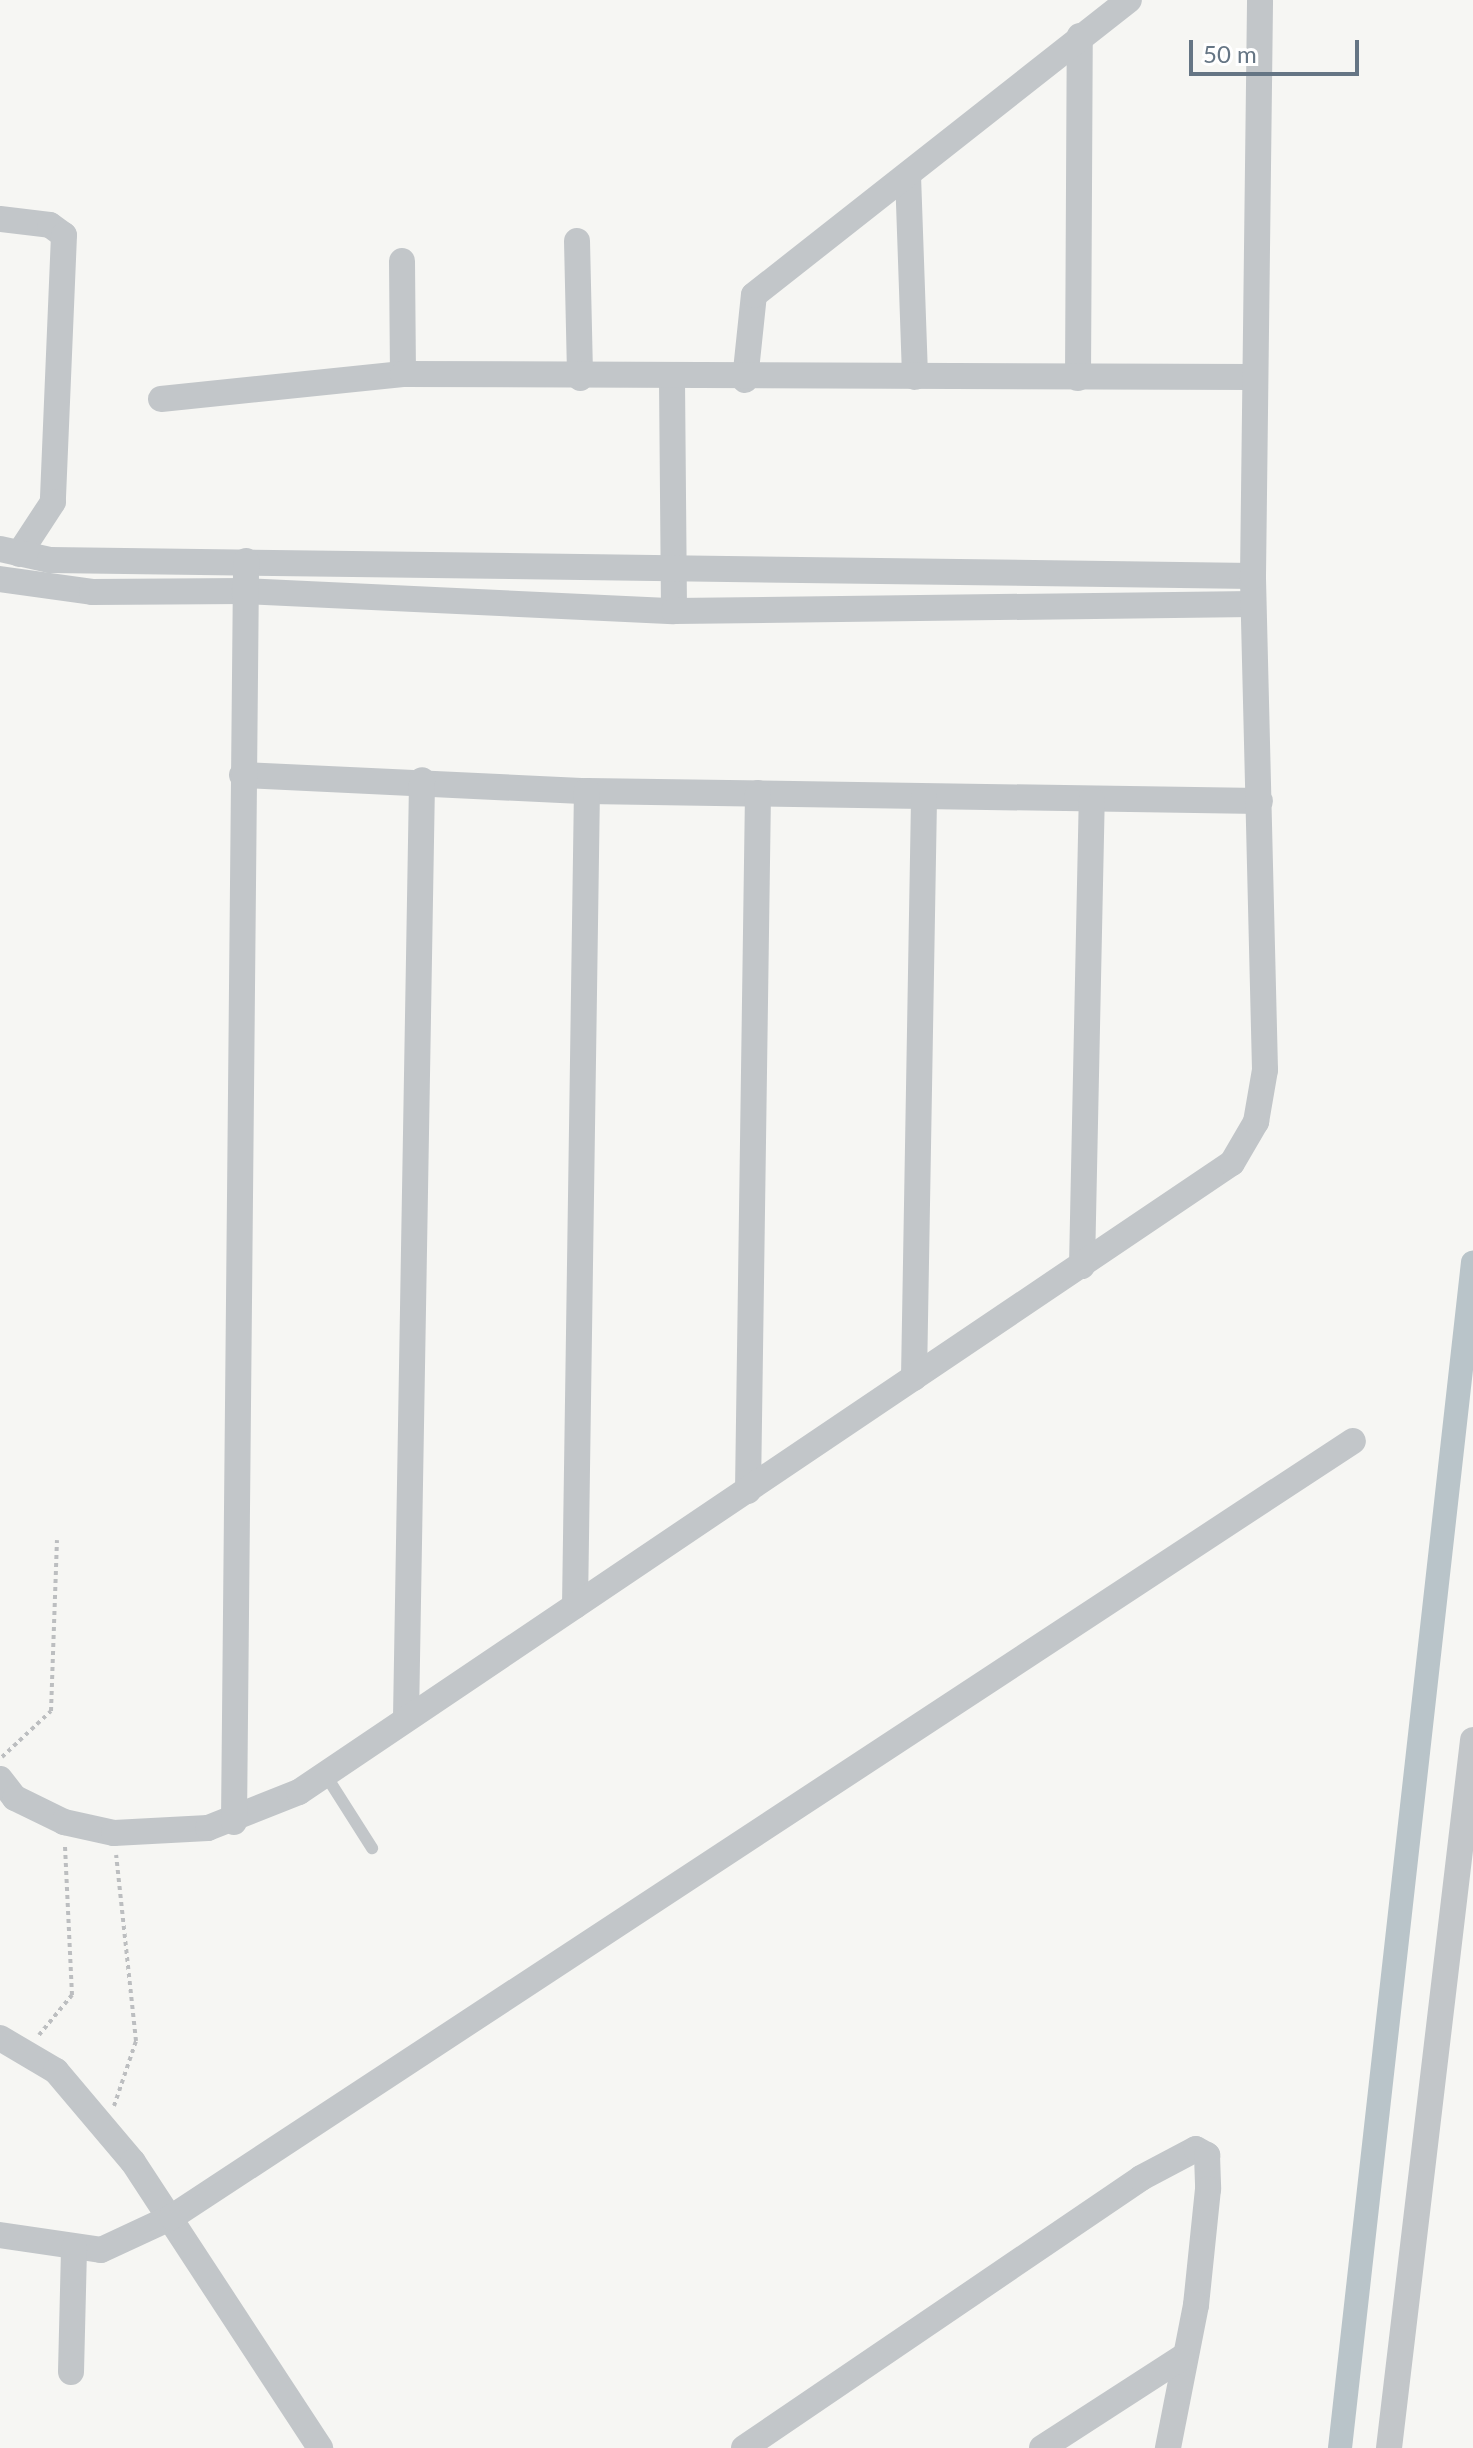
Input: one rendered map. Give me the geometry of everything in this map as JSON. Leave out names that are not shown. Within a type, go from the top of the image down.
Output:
[{"type":"street","points":[[745,380],[754,295],[1129,0]]},
{"type":"street","points":[[0,1779],[15,1798],[64,1822],[114,1833],[234,1822],[325,1774],[1232,1163],[1256,1122],[1265,1070],[1253,604],[1253,377],[1260,0]]},
{"type":"street","points":[[1078,378],[1080,36]]},
{"type":"street","points":[[908,175],[915,377]]},
{"type":"street","points":[[0,219],[50,225],[64,235],[53,502],[10,551],[50,560],[246,561],[673,572],[1253,576]]},
{"type":"street","points":[[577,241],[580,378]]},
{"type":"street","points":[[402,261],[403,374]]},
{"type":"street","points":[[161,399],[403,374],[672,380],[1253,377]]},
{"type":"street","points":[[672,380],[674,611]]},
{"type":"street","points":[[234,1822],[243,620],[246,561]]},
{"type":"street","points":[[0,579],[92,592],[244,591],[674,611],[1253,604]]},
{"type":"street","points":[[242,775],[422,780],[587,791],[1260,801]]},
{"type":"street","points":[[406,1718],[422,780]]},
{"type":"street","points":[[575,1606],[587,791]]},
{"type":"street","points":[[748,1491],[758,793]]},
{"type":"street","points":[[914,1378],[924,798]]},
{"type":"street","points":[[1082,1266],[1092,800]]},
{"type":"street","points":[[0,2235],[74,2248],[119,2245],[172,2217],[1353,1441]]},
{"type":"street","points":[[1389,2448],[1473,1740]]},
{"type":"street","points":[[0,2038],[56,2071],[106,2130],[172,2217],[320,2448]]},
{"type":"street","points":[[744,2448],[1141,2178],[1196,2149],[1210,2167],[1196,2305],[1181,2358],[1168,2448]]},
{"type":"street","points":[[71,2372],[74,2248]]},
{"type":"street","points":[[1042,2448],[1181,2358]]},
{"type":"lane","points":[[325,1774],[372,1848]]},
{"type":"path","points":[[0,1759],[51,1711],[57,1540]]},
{"type":"path","points":[[24,2052],[72,1995],[64,1822]]},
{"type":"path","points":[[106,2130],[136,2041],[114,1833]]},
{"type":"waterway","points":[[1340,2448],[1473,1262]]}]
